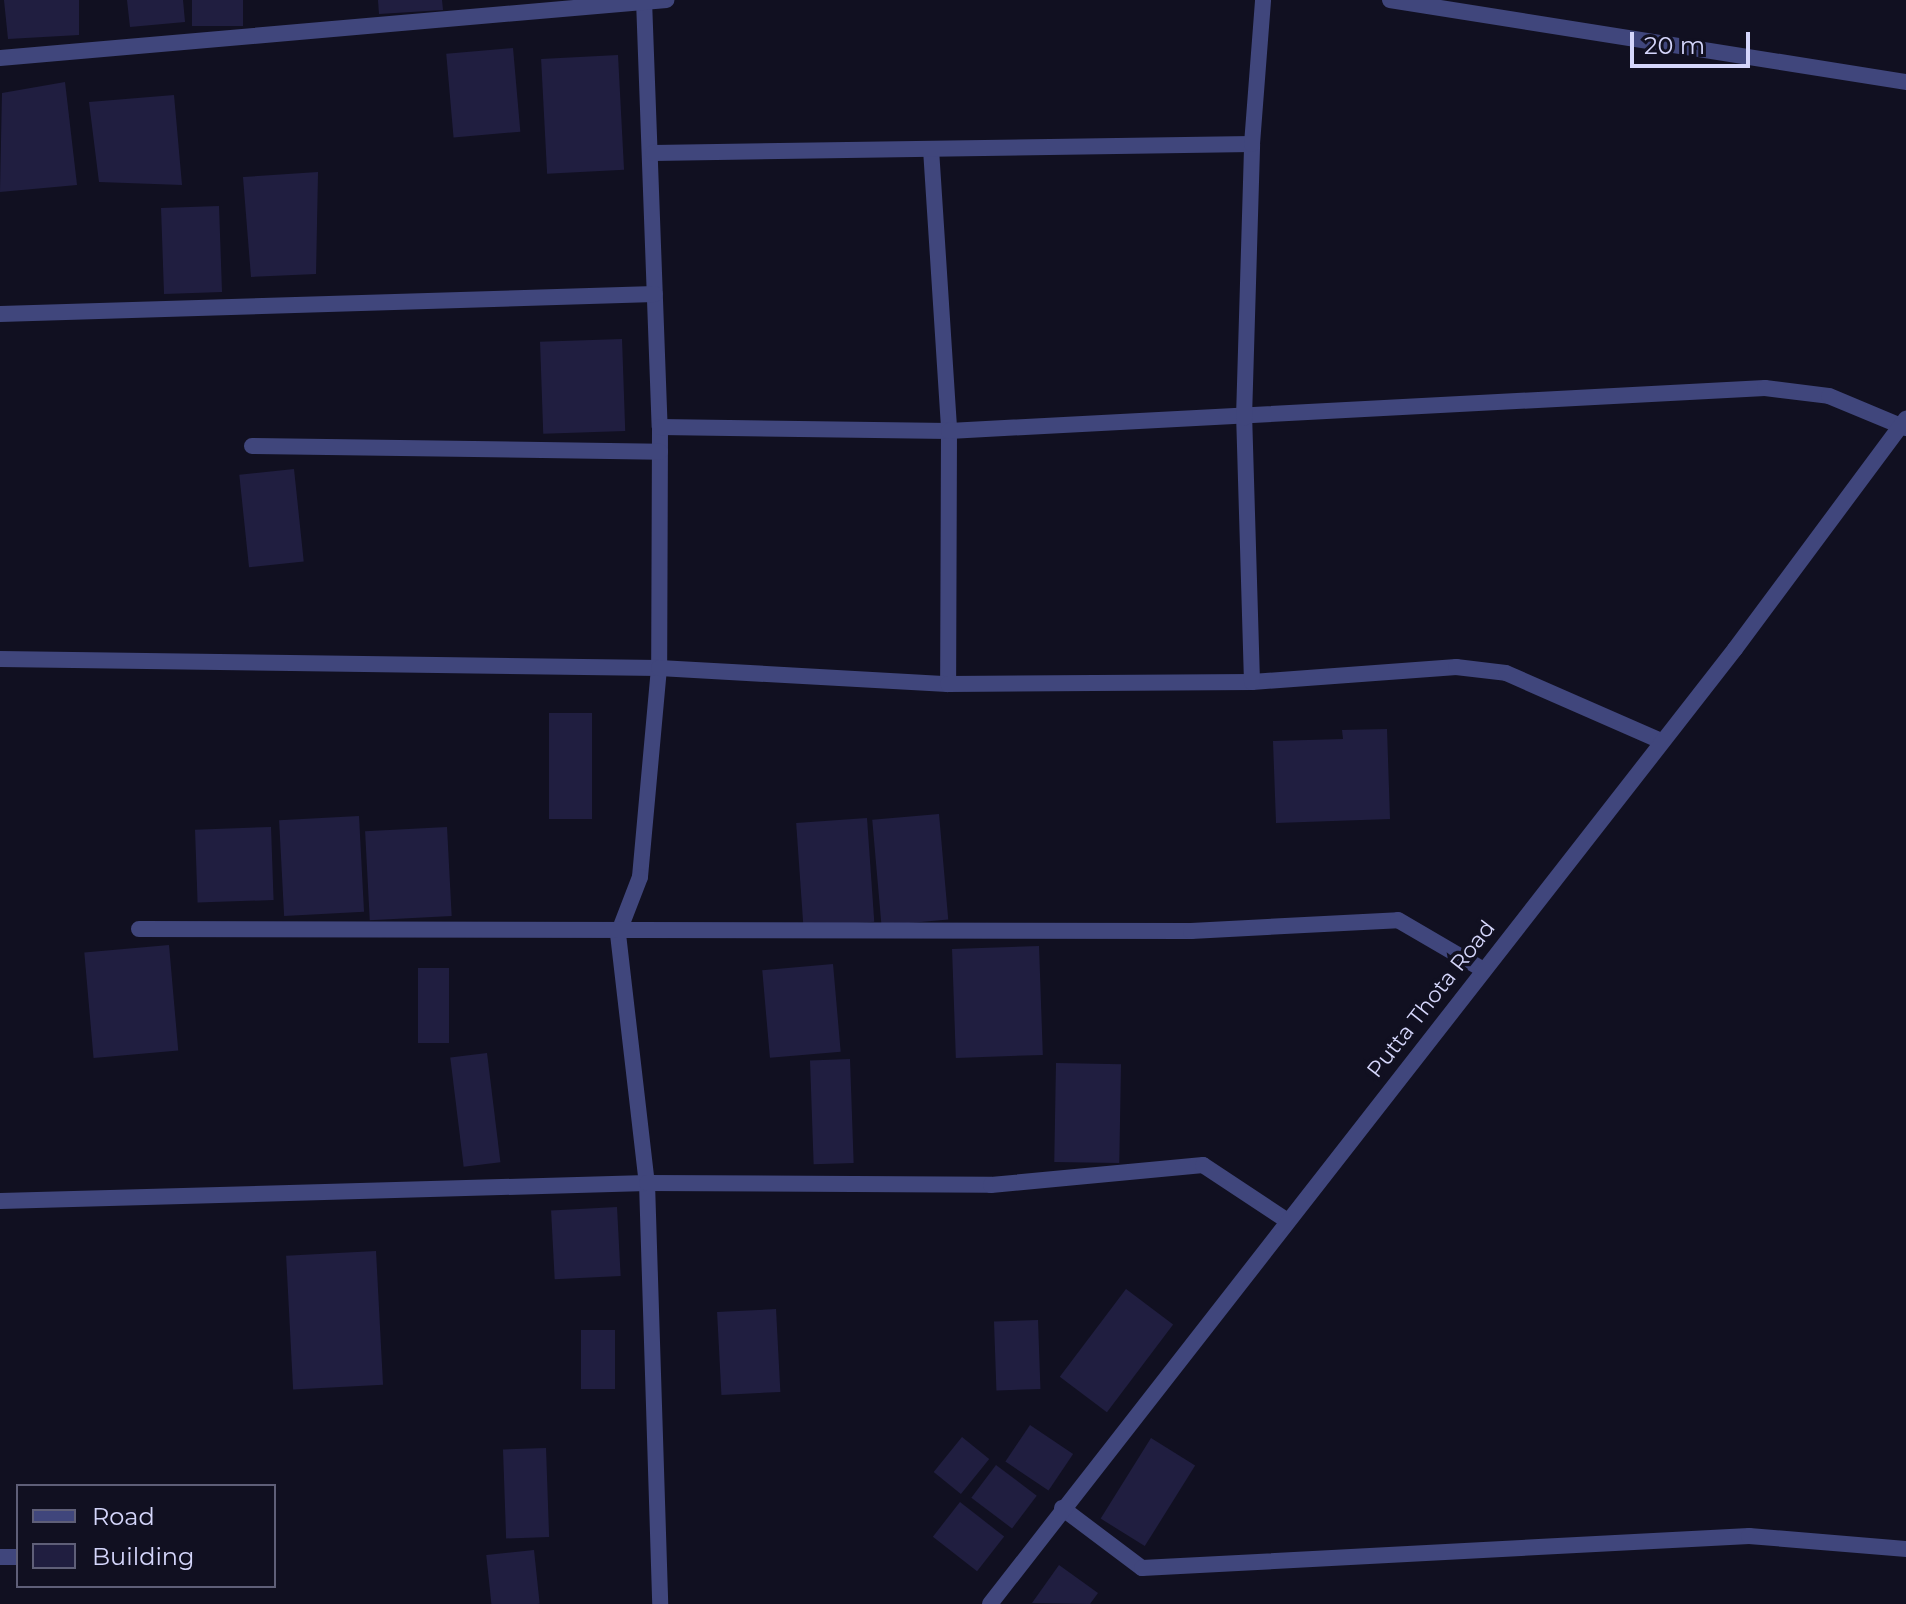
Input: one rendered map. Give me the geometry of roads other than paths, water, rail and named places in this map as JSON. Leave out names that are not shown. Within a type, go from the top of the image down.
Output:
[{"type":"street","points":[[0,58],[666,0]]},
{"type":"street","points":[[1252,682],[1244,418],[1252,144],[1263,0]]},
{"type":"street","points":[[1390,0],[1906,82]]},
{"type":"street","points":[[644,1],[653,153],[660,427],[659,668],[640,877],[618,934],[647,1183],[660,1604]]},
{"type":"street","points":[[653,153],[1252,144]]},
{"type":"street","points":[[931,149],[949,431],[948,684]]},
{"type":"street","points":[[0,314],[655,294]]},
{"type":"street","points":[[660,427],[949,431],[1244,418],[1765,388],[1829,396],[1905,424]]},
{"type":"street","name":"Putta Thota Road","points":[[990,1604],[1905,424]]},
{"type":"street","points":[[252,446],[660,452]]},
{"type":"street","points":[[0,659],[659,668],[948,684],[1252,682],[1482,669],[1506,673],[1661,741]]},
{"type":"street","points":[[139,929],[618,934],[1191,931],[1398,920],[1482,969]]},
{"type":"street","points":[[0,1201],[647,1183],[991,1185],[1203,1165],[1286,1220]]},
{"type":"street","points":[[1062,1508],[1142,1568],[1749,1536],[1906,1549]]}]
